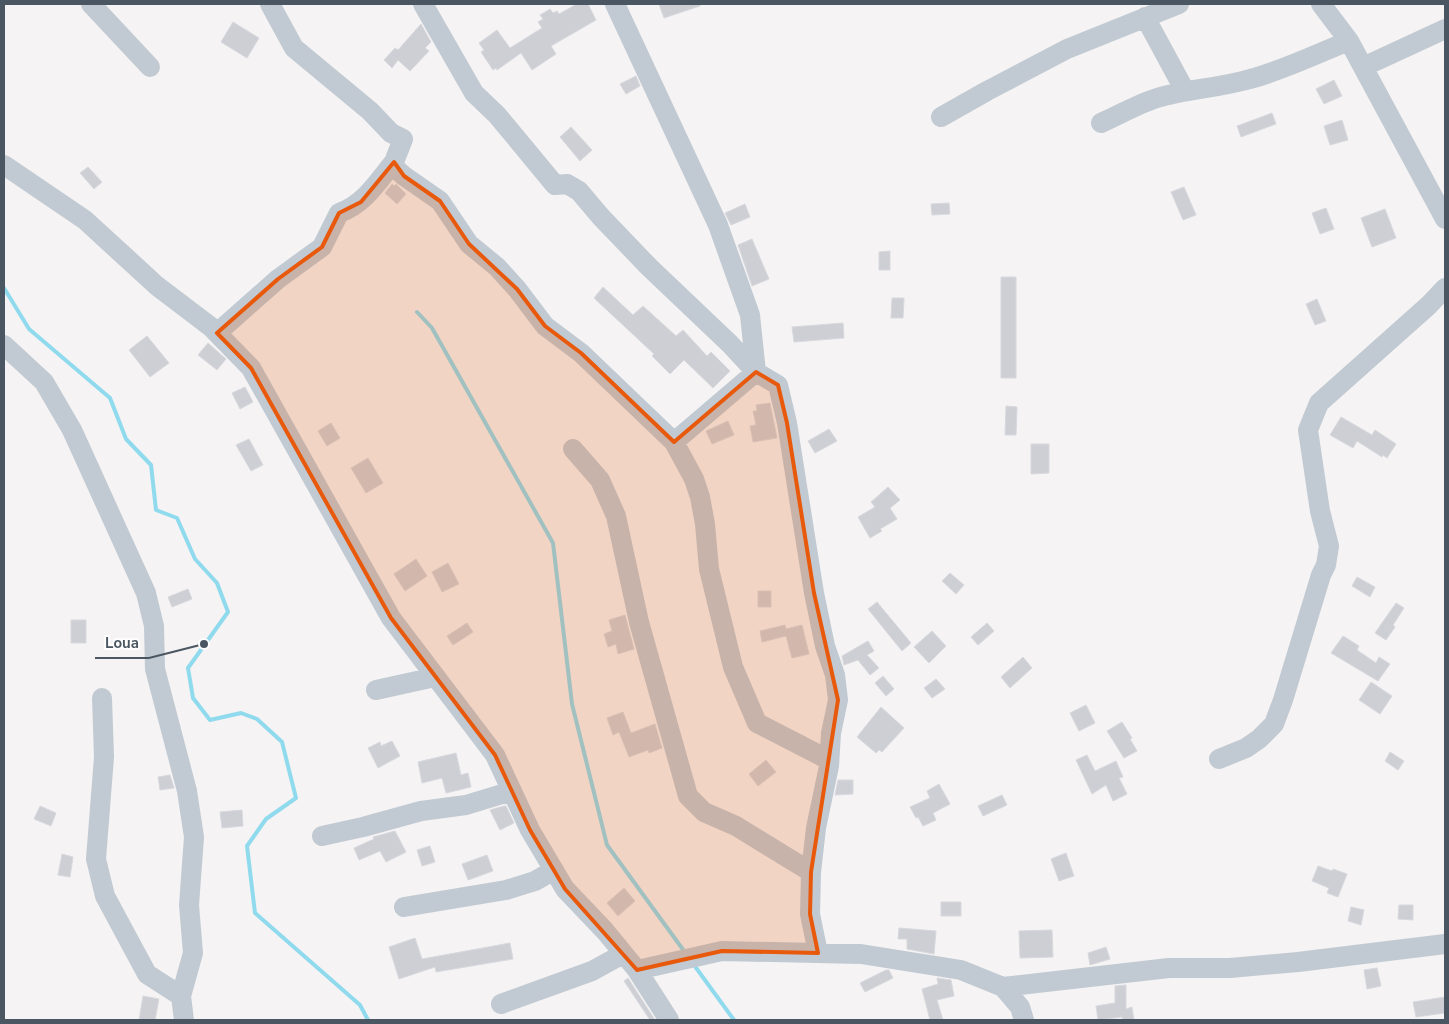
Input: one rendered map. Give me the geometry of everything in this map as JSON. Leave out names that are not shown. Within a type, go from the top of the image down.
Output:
[{"type":"street","points":[[92,4],[150,66]]},
{"type":"street","points":[[217,334],[278,279],[322,247],[340,213],[350,210],[361,202],[394,162],[403,139],[391,133],[370,112],[294,48],[270,4]]},
{"type":"street","points":[[423,4],[474,93],[497,115],[555,185],[567,184],[579,191],[601,217],[756,372],[778,385],[787,423],[814,593],[825,646],[834,675],[838,700],[816,828],[811,872],[810,914],[818,953]]},
{"type":"street","points":[[615,4],[718,225],[750,315],[756,372]]},
{"type":"street","points":[[941,117],[1067,49],[1179,4]]},
{"type":"street","points":[[1321,4],[1349,40],[1445,219]]},
{"type":"street","points":[[1144,17],[1185,91]]},
{"type":"street","points":[[1363,67],[1445,29]]},
{"type":"street","points":[[1101,123],[1154,99],[1185,91],[1213,88],[1277,71],[1349,40]]},
{"type":"street","points":[[394,162],[395,168],[404,176],[440,201],[469,244],[497,267],[517,288],[545,326],[581,353],[674,442],[694,479],[700,497],[705,524],[709,569],[733,667],[757,723],[829,760]]},
{"type":"street","points":[[4,165],[85,220],[157,286],[217,334],[251,368],[391,618],[495,755],[530,830],[565,889],[605,931],[637,970],[669,1020]]},
{"type":"street","points":[[1219,759],[1246,748],[1259,739],[1274,724],[1283,700],[1320,575],[1326,565],[1329,546],[1320,511],[1308,430],[1319,403],[1429,305],[1445,288]]},
{"type":"street","points":[[4,346],[44,382],[72,430],[146,593],[154,626],[155,669],[187,791],[194,836],[189,905],[193,953],[181,996],[184,1020]]},
{"type":"street","points":[[674,442],[756,372]]},
{"type":"street","points":[[573,449],[600,480],[616,516],[639,622],[688,796],[704,812],[736,826],[811,872]]},
{"type":"street","points":[[376,690],[435,677]]},
{"type":"street","points":[[102,698],[104,757],[96,859],[105,896],[147,974],[181,996]]},
{"type":"street","points":[[322,836],[421,811],[466,805],[512,790]]},
{"type":"street","points":[[404,908],[506,890],[535,881],[554,870]]},
{"type":"street","points":[[637,970],[722,951],[861,954],[961,970],[1002,986],[1169,968],[1230,968],[1298,962],[1445,944]]},
{"type":"street","points":[[501,1004],[592,971],[623,954]]},
{"type":"street","points":[[1002,986],[1020,1007],[1024,1020]]},
{"type":"highlighted area","points":[[394,162],[404,176],[440,201],[469,244],[517,289],[545,326],[581,353],[674,442],[756,372],[778,385],[787,423],[814,593],[838,700],[811,872],[810,914],[818,953],[722,951],[637,970],[565,889],[530,830],[495,755],[391,618],[251,368],[217,333],[278,279],[322,247],[339,213],[361,202]]},
{"type":"building","points":[[577,4],[588,4],[596,20],[551,46],[556,54],[532,70],[521,53],[497,70],[496,68],[493,70],[481,52],[484,50],[479,43],[497,30],[510,48],[542,28],[538,22],[543,19],[540,15],[550,9],[553,13],[557,11],[559,14]]},
{"type":"building","points":[[659,4],[700,4],[700,6],[664,18]]},
{"type":"building","points":[[233,22],[259,38],[247,58],[221,42]]},
{"type":"building","points":[[421,24],[431,42],[425,48],[429,51],[410,71],[398,60],[392,68],[384,60],[395,48],[398,50]]},
{"type":"building","points":[[636,76],[640,86],[626,94],[620,84]]},
{"type":"building","points":[[1334,80],[1342,96],[1324,104],[1316,89]]},
{"type":"building","points":[[1272,113],[1276,124],[1241,137],[1237,126]]},
{"type":"building","points":[[1342,120],[1348,140],[1330,145],[1324,126]]},
{"type":"building","points":[[571,127],[592,150],[580,161],[560,137]]},
{"type":"building","points":[[88,167],[102,182],[94,189],[80,173]]},
{"type":"building","points":[[392,184],[394,186],[396,184],[406,194],[397,204],[385,193]]},
{"type":"building","points":[[1184,187],[1196,215],[1183,220],[1171,192]]},
{"type":"building","points":[[949,203],[950,214],[932,215],[931,204]]},
{"type":"building","points":[[745,204],[750,217],[731,225],[725,213]]},
{"type":"building","points":[[1326,208],[1334,229],[1320,234],[1312,213]]},
{"type":"building","points":[[1385,209],[1396,238],[1372,247],[1361,218]]},
{"type":"building","points":[[752,239],[769,279],[752,286],[738,245]]},
{"type":"building","points":[[890,251],[890,270],[879,270],[879,252]]},
{"type":"building","points":[[1001,277],[1016,277],[1016,378],[1001,378]]},
{"type":"building","points":[[603,287],[633,315],[643,306],[676,336],[683,330],[707,356],[711,352],[730,371],[713,388],[684,360],[670,374],[652,356],[654,354],[594,298]]},
{"type":"building","points":[[892,298],[904,298],[903,318],[891,318]]},
{"type":"building","points":[[1317,299],[1326,321],[1315,325],[1306,304]]},
{"type":"building","points":[[843,323],[844,338],[794,342],[792,327]]},
{"type":"building","points":[[147,336],[169,363],[150,377],[129,350]]},
{"type":"building","points":[[208,343],[226,359],[217,370],[198,355]]},
{"type":"building","points":[[245,387],[253,402],[240,409],[232,393]]},
{"type":"building","points":[[770,403],[777,438],[753,442],[750,426],[756,425],[753,411],[757,411],[756,405]]},
{"type":"building","points":[[1006,406],[1017,407],[1016,435],[1005,435]]},
{"type":"building","points":[[1341,417],[1372,435],[1375,430],[1396,444],[1387,458],[1383,455],[1382,457],[1357,441],[1353,448],[1330,435]]},
{"type":"building","points":[[728,421],[734,435],[712,444],[706,431]]},
{"type":"building","points":[[331,423],[340,438],[327,446],[318,431]]},
{"type":"building","points":[[829,429],[837,441],[815,453],[808,441]]},
{"type":"building","points":[[249,439],[263,465],[251,471],[236,445]]},
{"type":"building","points":[[1031,444],[1049,444],[1049,473],[1031,474]]},
{"type":"building","points":[[368,458],[383,483],[366,493],[351,468]]},
{"type":"building","points":[[888,487],[900,500],[890,508],[897,519],[880,529],[882,531],[870,538],[858,517],[875,507],[871,502]]},
{"type":"building","points":[[416,559],[427,576],[405,591],[394,574]]},
{"type":"building","points":[[448,563],[459,584],[442,592],[432,572]]},
{"type":"building","points":[[950,573],[964,585],[956,594],[942,581]]},
{"type":"building","points":[[1357,577],[1375,587],[1370,597],[1352,586]]},
{"type":"building","points":[[188,589],[192,599],[172,607],[168,597]]},
{"type":"building","points":[[758,591],[771,591],[771,607],[758,607]]},
{"type":"building","points":[[877,602],[911,643],[902,651],[868,609]]},
{"type":"building","points":[[1396,603],[1404,608],[1386,640],[1375,633]]},
{"type":"building","points":[[625,615],[634,649],[618,654],[616,644],[608,647],[604,634],[612,631],[609,620]]},
{"type":"building","points":[[71,620],[86,620],[86,643],[71,643]]},
{"type":"building","points":[[467,623],[473,632],[453,645],[447,636]]},
{"type":"building","points":[[987,623],[994,631],[978,645],[971,637]]},
{"type":"building","points":[[785,625],[786,629],[802,625],[809,654],[792,658],[786,636],[762,642],[760,631]]},
{"type":"building","points":[[932,631],[946,646],[929,663],[914,647]]},
{"type":"building","points":[[1343,636],[1359,646],[1357,650],[1376,663],[1379,657],[1390,664],[1378,681],[1331,653]]},
{"type":"building","points":[[868,641],[874,651],[867,655],[879,668],[870,675],[858,660],[844,665],[842,656]]},
{"type":"building","points":[[1023,657],[1032,668],[1010,688],[1001,677]]},
{"type":"building","points":[[883,676],[894,689],[886,696],[875,683]]},
{"type":"building","points":[[936,679],[945,689],[932,698],[924,688]]},
{"type":"building","points":[[1371,682],[1392,696],[1380,714],[1359,700]]},
{"type":"building","points":[[1086,705],[1095,723],[1079,731],[1070,713]]},
{"type":"building","points":[[881,707],[904,728],[882,752],[879,750],[876,753],[857,737]]},
{"type":"building","points":[[623,712],[631,733],[655,724],[662,748],[649,753],[648,750],[629,757],[619,732],[613,735],[607,718]]},
{"type":"building","points":[[1122,722],[1132,738],[1130,739],[1137,751],[1124,758],[1107,731]]},
{"type":"building","points":[[392,741],[400,756],[378,768],[368,748],[380,742],[381,746]]},
{"type":"building","points":[[1390,752],[1404,761],[1398,770],[1385,761]]},
{"type":"building","points":[[456,753],[461,775],[468,773],[471,787],[446,793],[442,778],[422,783],[418,762]]},
{"type":"building","points":[[1087,755],[1095,771],[1116,761],[1123,777],[1119,778],[1127,794],[1113,801],[1106,785],[1092,794],[1076,760]]},
{"type":"building","points":[[766,760],[776,772],[758,786],[749,774]]},
{"type":"building","points":[[170,775],[174,788],[160,790],[158,777]]},
{"type":"building","points":[[838,780],[853,780],[853,794],[835,795]]},
{"type":"building","points":[[939,784],[950,804],[933,813],[936,820],[923,826],[910,807],[930,798],[927,791]]},
{"type":"building","points":[[1002,795],[1007,805],[983,816],[978,806]]},
{"type":"building","points":[[40,806],[56,813],[51,826],[34,819]]},
{"type":"building","points":[[506,806],[514,823],[500,830],[490,810]]},
{"type":"building","points":[[242,810],[243,826],[222,828],[220,812]]},
{"type":"building","points":[[395,831],[406,852],[386,862],[380,851],[359,860],[354,848],[374,839],[373,837]]},
{"type":"building","points":[[430,846],[435,862],[422,866],[417,850]]},
{"type":"building","points":[[1066,853],[1074,876],[1059,881],[1051,859]]},
{"type":"building","points":[[62,854],[73,857],[70,877],[58,875]]},
{"type":"building","points":[[487,855],[493,871],[468,880],[462,864]]},
{"type":"building","points":[[1318,866],[1347,874],[1338,897],[1327,893],[1329,888],[1312,881]]},
{"type":"building","points":[[624,888],[635,901],[618,916],[607,903]]},
{"type":"building","points":[[941,902],[961,902],[961,916],[941,916]]},
{"type":"building","points":[[1399,905],[1413,905],[1413,920],[1398,919]]},
{"type":"building","points":[[1351,907],[1364,910],[1361,925],[1348,921]]},
{"type":"building","points":[[899,928],[936,931],[934,954],[907,949],[907,939],[898,939]]},
{"type":"building","points":[[1052,930],[1053,957],[1020,958],[1019,931]]},
{"type":"building","points":[[415,938],[422,959],[510,943],[513,959],[436,972],[435,967],[399,979],[389,947]]},
{"type":"building","points":[[1106,947],[1110,959],[1090,965],[1088,953]]},
{"type":"building","points":[[1377,968],[1381,986],[1367,989],[1364,970]]},
{"type":"building","points":[[889,970],[893,978],[865,992],[860,983]]},
{"type":"building","points":[[628,978],[655,1020],[650,1020],[624,981]]},
{"type":"building","points":[[937,978],[951,980],[954,996],[937,1000],[943,1020],[930,1020],[922,989],[938,984]]},
{"type":"building","points":[[1126,985],[1126,1009],[1132,1007],[1134,1020],[1123,1020],[1122,1017],[1098,1020],[1096,1006],[1115,1003],[1115,986]]},
{"type":"building","points":[[143,996],[159,999],[155,1020],[139,1020]]},
{"type":"building","points":[[1445,997],[1445,1013],[1416,1017],[1413,1002]]},
{"type":"waterway","points":[[4,288],[29,329],[110,398],[126,439],[151,465],[156,510],[177,518],[195,559],[217,583],[228,612],[188,668],[193,698],[210,720],[241,713],[257,719],[282,742],[296,798],[266,819],[247,846],[255,913],[360,1005],[368,1020]]},
{"type":"waterway","points":[[417,312],[432,328],[553,543],[572,704],[607,845],[684,951]]},
{"type":"waterway","points":[[694,965],[734,1020]]},
{"type":"place","name":"Loua","points":[[204,644]]}]
